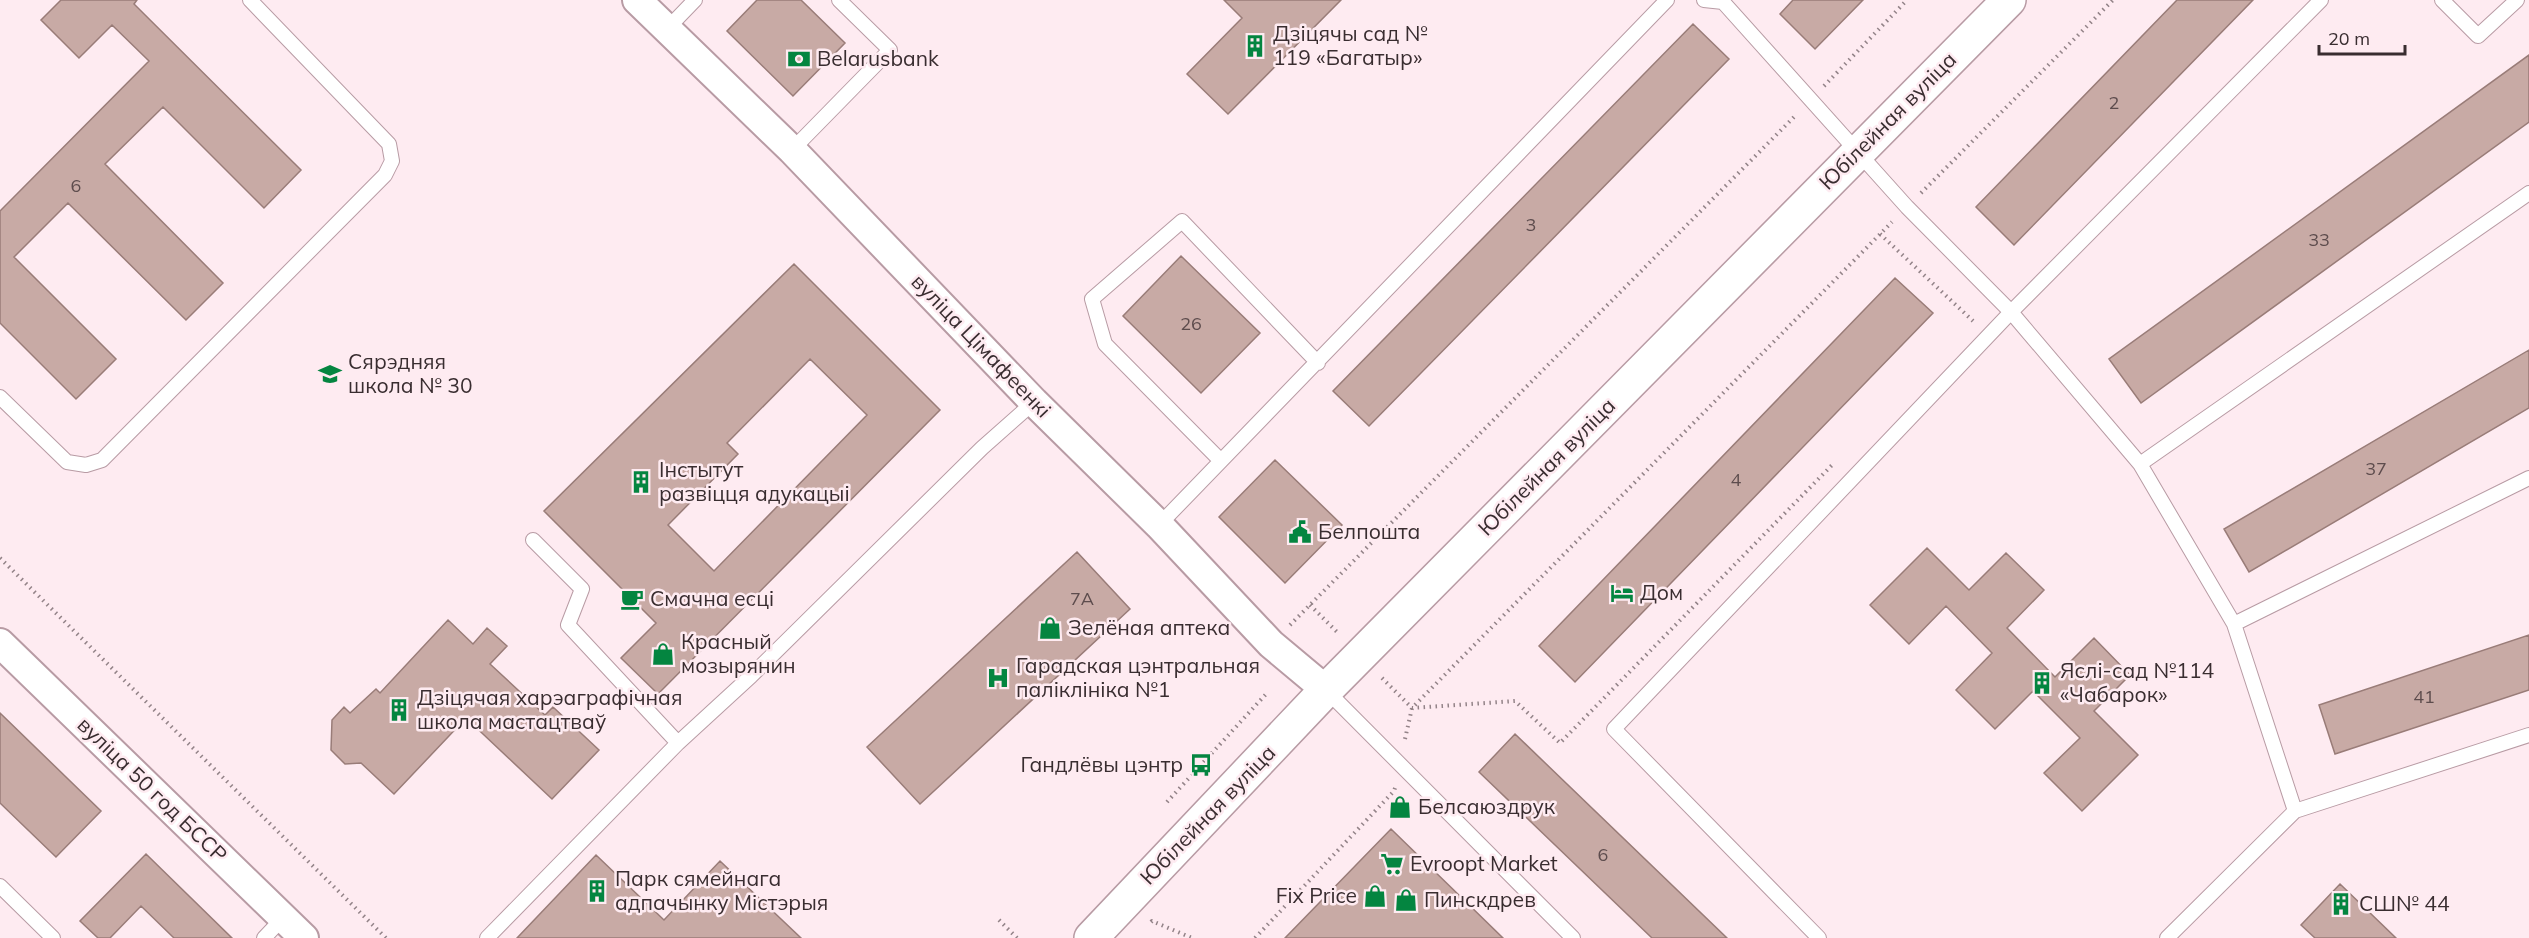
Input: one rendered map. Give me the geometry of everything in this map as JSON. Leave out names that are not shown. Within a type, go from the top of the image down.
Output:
[{"type":"main road","name":"Юбілейная вуліца","points":[[1090,938],[1326,690],[2009,0]]},
{"type":"street","name":"вуліца Цімафеенкі","points":[[637,0],[792,150],[1034,402],[1159,525],[1271,644],[1326,690]]},
{"type":"street","name":"вуліца 50 год БССР","points":[[0,643],[304,938]]},
{"type":"lane","points":[[0,397],[68,462],[86,465],[102,460],[385,175],[392,160],[390,144],[250,0]]},
{"type":"lane","points":[[667,29],[695,0]]},
{"type":"lane","points":[[792,150],[890,50],[839,0]]},
{"type":"lane","points":[[1159,525],[1318,363],[1666,0]]},
{"type":"lane","points":[[1704,0],[1724,1],[1907,207],[2011,312],[2140,464],[2234,624],[2295,811]]},
{"type":"lane","points":[[1819,938],[1614,729],[2011,312],[2321,0]]},
{"type":"lane","points":[[2442,0],[2478,36],[2517,0]]},
{"type":"lane","points":[[2140,464],[2529,193]]},
{"type":"lane","points":[[1221,461],[1105,344],[1092,299],[1182,221],[1318,363]]},
{"type":"lane","points":[[487,938],[678,743],[751,676],[982,448],[1034,402]]},
{"type":"lane","points":[[2234,624],[2529,478]]},
{"type":"lane","points":[[533,540],[582,590],[568,626],[678,743]]},
{"type":"lane","points":[[1326,690],[1573,938]]},
{"type":"lane","points":[[2167,938],[2295,811],[2529,735]]},
{"type":"lane","points":[[0,886],[53,938]]},
{"type":"lane","points":[[264,938],[284,918]]},
{"type":"path","points":[[1282,633],[1811,100],[1907,0]]},
{"type":"path","points":[[1255,938],[1394,791],[1412,708],[2113,0]]},
{"type":"path","points":[[1880,234],[1973,321]]},
{"type":"path","points":[[1965,330],[1996,297]]},
{"type":"path","points":[[1382,678],[1412,708],[1515,701],[1560,743],[1841,456]]},
{"type":"path","points":[[0,558],[386,938]]},
{"type":"path","points":[[1310,605],[1337,632]]},
{"type":"path","points":[[1167,802],[1267,693]]},
{"type":"path","points":[[999,920],[1017,938]]},
{"type":"path","points":[[1152,921],[1192,938]]},
{"type":"building","points":[[61,0],[137,0],[134,4],[301,170],[264,208],[163,107],[105,164],[223,283],[186,320],[68,203],[14,257],[116,359],[76,399],[0,323],[0,211],[149,61],[112,25],[79,58],[41,20]]},
{"type":"building","points":[[757,0],[801,0],[845,43],[793,96],[727,31]]},
{"type":"building","name":"Дзіцячы сад № 119 «Багатыр»","points":[[1224,0],[1341,0],[1228,114],[1187,74],[1242,18]]},
{"type":"building","points":[[1793,0],[1863,0],[1815,49],[1780,14]]},
{"type":"building","points":[[2177,0],[2253,0],[2014,245],[1976,207]]},
{"type":"building","points":[[1693,24],[1729,59],[1369,426],[1333,391]]},
{"type":"building","points":[[2529,55],[2529,122],[2141,403],[2109,359]]},
{"type":"building","points":[[1181,256],[1260,333],[1201,393],[1123,316]]},
{"type":"building","name":"Інстытут развіцця адукацыі","points":[[794,264],[940,410],[658,694],[621,658],[656,623],[544,511]],"holes":[[[810,359],[867,415],[714,571],[668,525],[738,454],[727,443]]]},
{"type":"building","points":[[1895,278],[1933,313],[1575,682],[1539,646]]},
{"type":"building","points":[[2529,350],[2529,408],[2249,572],[2224,529]]},
{"type":"building","points":[[1275,460],[1342,525],[1285,583],[1219,517]]},
{"type":"building","name":"Яслі-сад №114 «Чабарок»","points":[[1927,548],[1969,590],[2006,553],[2044,590],[2007,628],[2055,677],[2094,638],[2130,675],[2094,711],[2138,755],[2082,811],[2044,773],[2080,738],[2033,691],[1995,729],[1956,690],[1992,653],[1946,606],[1909,644],[1870,605]]},
{"type":"building","name":"Гарадская цэнтральная паліклініка №1","points":[[1077,552],[1130,609],[920,804],[867,747]]},
{"type":"building","name":"Дзіцячая харэаграфічная школа мастацтваў","points":[[448,620],[473,644],[487,628],[507,646],[490,664],[545,715],[553,707],[599,750],[552,799],[466,718],[394,794],[361,763],[345,764],[331,750],[332,720],[344,707],[350,713],[376,689],[380,693]]},
{"type":"building","points":[[2529,635],[2529,690],[2335,754],[2319,705]]},
{"type":"building","points":[[0,713],[101,811],[56,857],[0,803]]},
{"type":"building","points":[[1515,734],[1727,938],[1652,938],[1479,772]]},
{"type":"building","name":"Evroopt Market","points":[[1391,829],[1464,900],[1503,938],[1285,938]]},
{"type":"building","points":[[146,854],[232,938],[174,938],[141,906],[110,938],[98,938],[80,921]]},
{"type":"building","name":"Парк сямейнага адпачынку Містэрыя","points":[[596,855],[664,920],[720,861],[801,938],[517,938]]},
{"type":"building","name":"СШ№ 44","points":[[2340,884],[2396,938],[2315,938],[2301,925]]},
{"type":"place","name":"Дзіцячы сад № 119 «Багатыр»","points":[[1255,46]]},
{"type":"place","name":"Belarusbank","points":[[799,59]]},
{"type":"place","name":"Сярэдняя школа № 30","points":[[330,374]]},
{"type":"place","name":"Інстытут развіцця адукацыі","points":[[641,482]]},
{"type":"place","name":"Белпошта","points":[[1300,532]]},
{"type":"place","name":"Дом","points":[[1622,593]]},
{"type":"place","name":"Смачна есцi","points":[[632,599]]},
{"type":"place","name":"Зелёная аптека","points":[[1050,628]]},
{"type":"place","name":"Красный мозырянин","points":[[663,654]]},
{"type":"place","name":"Гарадская цэнтральная паліклініка №1","points":[[998,678]]},
{"type":"place","name":"Яслі-сад №114 «Чабарок»","points":[[2042,683]]},
{"type":"place","name":"Дзіцячая харэаграфічная школа мастацтваў","points":[[399,710]]},
{"type":"place","name":"Гандлёвы цэнтр","points":[[1201,765]]},
{"type":"place","name":"Белсаюздрук","points":[[1400,807]]},
{"type":"place","name":"Evroopt Market","points":[[1392,864]]},
{"type":"place","name":"Парк сямейнага адпачынку Містэрыя","points":[[597,891]]},
{"type":"place","name":"Fix Price","points":[[1375,896]]},
{"type":"place","name":"Пинскдрев","points":[[1406,900]]},
{"type":"place","name":"СШ№ 44","points":[[2341,904]]}]
